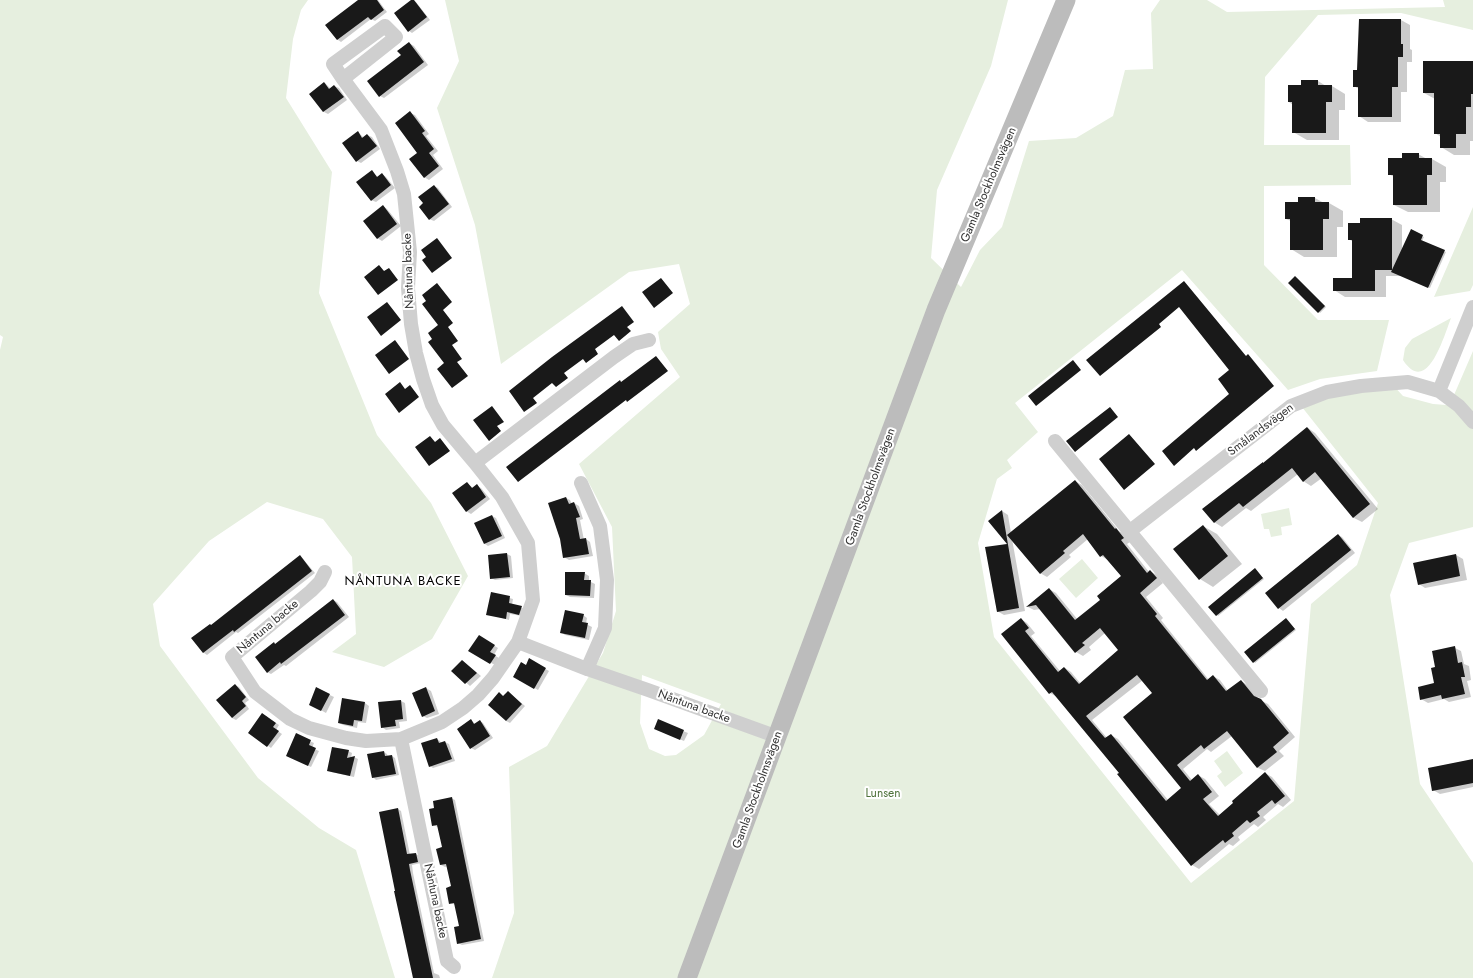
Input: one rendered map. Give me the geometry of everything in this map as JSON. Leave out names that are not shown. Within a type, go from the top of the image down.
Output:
[{"type":"main road","name":"Gamla Stockholmsvägen","points":[[687,978],[936,310],[1066,0]]},
{"type":"street","name":"Nåntuna backe","points":[[325,572],[320,582],[311,591],[232,657],[255,692],[290,719],[309,728],[346,738],[366,741],[401,739],[442,722],[463,708],[478,695],[493,678],[518,642],[533,600],[528,543],[502,497],[475,462],[443,425],[432,405],[422,379],[411,324],[408,288],[410,252],[404,194],[381,130],[343,79]]},
{"type":"street","points":[[1438,391],[1473,307]]},
{"type":"street","points":[[475,462],[633,344],[649,340]]},
{"type":"street","name":"Smålandsvägen","points":[[1130,531],[1248,437],[1290,406],[1327,392],[1361,386],[1408,382],[1438,391],[1459,406],[1473,422]]},
{"type":"street","points":[[1055,441],[1261,691]]},
{"type":"street","points":[[580,483],[600,526],[607,580],[605,628],[587,669]]},
{"type":"street","name":"Nåntuna backe","points":[[518,642],[587,669],[778,737]]},
{"type":"street","name":"Nåntuna backe","points":[[401,739],[447,961],[454,967]]},
{"type":"green space","points":[[0,0],[308,0],[301,10],[293,39],[286,98],[332,172],[319,293],[377,435],[431,503],[468,576],[432,639],[384,667],[332,652],[356,634],[352,557],[323,519],[267,502],[209,541],[153,604],[160,646],[258,778],[319,828],[356,850],[395,978],[0,978],[0,350],[3,337],[0,335]]},
{"type":"green space","name":"Lunsen","points":[[445,0],[1008,0],[991,66],[937,190],[931,258],[961,287],[980,250],[1002,227],[1029,141],[1076,138],[1113,116],[1125,70],[1153,69],[1151,13],[1160,0],[1207,0],[1227,12],[1445,7],[1443,0],[1473,0],[1473,30],[1401,13],[1318,15],[1265,77],[1264,145],[1350,145],[1351,185],[1264,186],[1264,265],[1318,320],[1389,320],[1377,371],[1320,379],[1288,390],[1182,270],[1015,403],[1038,432],[1007,460],[1012,468],[997,479],[978,543],[994,637],[1191,883],[1294,801],[1311,604],[1357,565],[1378,503],[1298,402],[1391,383],[1403,396],[1433,404],[1459,406],[1454,395],[1473,351],[1473,527],[1409,543],[1390,595],[1420,784],[1473,863],[1473,978],[492,978],[514,913],[509,767],[547,746],[603,653],[616,611],[612,527],[579,464],[680,377],[661,349],[658,332],[690,304],[679,264],[629,272],[501,364],[475,225],[437,108],[459,61]],"holes":[[[642,675],[721,704],[704,735],[676,755],[665,756],[649,749],[640,723]]]},
{"type":"green space","points":[[1473,207],[1473,285],[1470,291],[1434,297]]},
{"type":"green space","points":[[1451,318],[1439,349],[1427,368],[1420,372],[1412,370],[1403,360],[1405,348],[1412,339]]},
{"type":"green space","points":[[1289,508],[1292,525],[1281,527],[1282,535],[1271,537],[1269,529],[1264,529],[1261,514]]},
{"type":"green space","points":[[1082,559],[1098,578],[1076,598],[1059,579]]},
{"type":"green space","points":[[1227,751],[1243,773],[1225,787],[1217,776],[1222,772],[1214,761]]},
{"type":"building","points":[[358,0],[377,0],[384,10],[371,20],[368,17],[337,40],[325,25]]},
{"type":"building","points":[[411,0],[414,0],[427,17],[408,32],[394,13]]},
{"type":"building","points":[[1359,19],[1401,19],[1401,44],[1403,44],[1403,57],[1398,57],[1398,87],[1392,87],[1392,117],[1358,117],[1358,87],[1353,87],[1353,70],[1357,70]]},
{"type":"building","points":[[409,42],[424,62],[379,97],[367,81],[401,55],[397,51]]},
{"type":"building","points":[[1423,61],[1473,61],[1473,94],[1471,94],[1471,107],[1466,107],[1466,134],[1456,134],[1456,148],[1440,148],[1440,134],[1434,134],[1434,93],[1423,93]]},
{"type":"building","points":[[1301,80],[1318,80],[1318,85],[1332,85],[1332,102],[1326,102],[1326,133],[1292,133],[1292,102],[1288,102],[1288,85],[1301,85]]},
{"type":"building","points":[[324,82],[329,89],[334,85],[344,97],[323,112],[309,94]]},
{"type":"building","points":[[410,111],[425,131],[422,133],[434,149],[429,153],[439,166],[424,178],[409,159],[417,153],[395,123]]},
{"type":"building","points":[[358,131],[362,138],[367,134],[377,146],[356,162],[342,143]]},
{"type":"building","points":[[1402,153],[1419,153],[1419,158],[1432,158],[1432,175],[1427,175],[1427,205],[1393,205],[1393,175],[1388,175],[1388,158],[1402,158]]},
{"type":"building","points":[[372,170],[377,177],[382,173],[391,185],[371,201],[356,182]]},
{"type":"building","points":[[434,185],[449,204],[429,220],[419,207],[423,203],[418,197]]},
{"type":"building","points":[[1298,197],[1315,197],[1315,202],[1329,202],[1329,219],[1323,219],[1323,250],[1290,250],[1290,219],[1285,219],[1285,202],[1298,202]]},
{"type":"building","points":[[383,205],[397,224],[377,239],[363,221]]},
{"type":"building","points":[[1360,218],[1392,218],[1392,270],[1375,270],[1375,291],[1333,291],[1333,278],[1352,278],[1352,240],[1348,240],[1348,223],[1360,223]]},
{"type":"building","points":[[1411,229],[1423,235],[1421,240],[1445,250],[1428,288],[1391,272]]},
{"type":"building","points":[[437,238],[452,258],[432,273],[422,260],[426,257],[421,250]]},
{"type":"building","points":[[379,265],[384,271],[389,268],[398,280],[378,295],[364,277]]},
{"type":"building","points":[[1295,276],[1325,306],[1318,313],[1288,283]]},
{"type":"building","points":[[661,278],[673,293],[654,308],[642,292]]},
{"type":"building","points":[[1184,281],[1246,356],[1248,354],[1274,386],[1196,451],[1194,448],[1174,466],[1162,451],[1229,394],[1218,379],[1229,370],[1179,307],[1159,324],[1161,327],[1100,376],[1086,360]]},
{"type":"building","points":[[437,283],[452,302],[443,310],[453,323],[448,327],[458,341],[452,345],[462,359],[457,362],[468,376],[452,388],[437,369],[444,363],[428,342],[432,339],[428,333],[438,325],[422,304],[426,301],[422,295]]},
{"type":"building","points":[[387,302],[401,320],[381,336],[367,317]]},
{"type":"building","points":[[622,306],[634,322],[627,327],[631,331],[619,341],[614,335],[595,349],[598,354],[586,363],[583,359],[564,373],[568,378],[556,387],[552,383],[533,398],[537,403],[524,412],[509,391],[552,357]]},
{"type":"building","points":[[395,340],[409,359],[389,374],[375,355]]},
{"type":"building","points":[[656,356],[668,371],[627,402],[626,400],[518,482],[506,467],[620,380],[621,382]]},
{"type":"building","points":[[1073,360],[1081,370],[1036,406],[1028,396]]},
{"type":"building","points":[[400,382],[405,389],[410,385],[419,397],[399,413],[385,394]]},
{"type":"building","points":[[492,406],[504,422],[497,426],[501,431],[489,441],[473,420]]},
{"type":"building","points":[[1110,407],[1118,417],[1075,452],[1066,441]]},
{"type":"building","points":[[1307,427],[1370,504],[1353,518],[1315,472],[1303,482],[1292,468],[1243,507],[1239,503],[1214,523],[1202,509],[1263,463]]},
{"type":"building","points":[[1129,434],[1155,464],[1124,490],[1099,459]]},
{"type":"building","points":[[430,436],[435,442],[440,438],[450,451],[429,466],[415,447]]},
{"type":"building","points":[[1075,480],[1124,538],[1121,540],[1147,573],[1150,570],[1157,578],[1140,593],[1157,614],[1155,616],[1207,680],[1213,675],[1226,691],[1241,680],[1254,696],[1261,699],[1289,733],[1273,747],[1277,752],[1257,768],[1227,731],[1204,749],[1201,745],[1177,765],[1190,781],[1198,774],[1212,792],[1203,799],[1218,816],[1233,803],[1232,801],[1265,772],[1285,796],[1275,804],[1272,800],[1257,812],[1260,816],[1250,823],[1247,820],[1232,833],[1234,836],[1225,843],[1223,840],[1191,866],[1117,774],[1119,773],[1052,692],[1049,694],[1001,634],[1021,618],[1029,628],[1025,631],[1058,672],[1064,667],[1079,684],[1118,650],[1100,628],[1082,643],[1085,645],[1075,653],[1036,605],[1026,607],[1049,588],[1075,620],[1100,600],[1097,596],[1121,576],[1103,555],[1100,557],[1083,534],[1063,551],[1065,553],[1040,574],[1007,535]],"holes":[[[1137,675],[1152,693],[1123,717],[1181,788],[1166,801],[1111,734],[1105,738],[1086,716]]]},
{"type":"building","points":[[467,482],[472,488],[477,484],[486,497],[466,512],[452,493]]},
{"type":"building","points":[[566,497],[569,504],[574,502],[580,517],[576,518],[580,539],[586,538],[589,554],[563,558],[560,539],[548,503]]},
{"type":"building","points":[[1002,510],[1019,608],[997,612],[985,547],[1007,544],[988,521]]},
{"type":"building","points":[[492,515],[502,536],[484,544],[474,523]]},
{"type":"building","points":[[1203,525],[1228,556],[1199,580],[1173,549]]},
{"type":"building","points":[[1338,534],[1351,550],[1278,609],[1265,593]]},
{"type":"building","points":[[507,553],[510,577],[490,579],[488,555]]},
{"type":"building","points":[[1456,554],[1460,576],[1418,585],[1413,563]]},
{"type":"building","points":[[300,555],[312,571],[234,632],[233,630],[203,653],[191,638],[210,624],[211,625]]},
{"type":"building","points":[[1255,568],[1263,578],[1216,616],[1208,607]]},
{"type":"building","points":[[565,572],[585,572],[584,580],[591,580],[590,596],[565,595]]},
{"type":"building","points":[[491,592],[510,596],[509,603],[522,606],[519,615],[507,612],[506,619],[486,615]]},
{"type":"building","points":[[333,599],[345,615],[267,673],[255,657],[274,642],[275,644]]},
{"type":"building","points":[[565,610],[584,614],[582,622],[588,623],[585,638],[560,633]]},
{"type":"building","points":[[1286,618],[1295,629],[1253,663],[1244,652]]},
{"type":"building","points":[[479,635],[495,645],[490,652],[496,655],[490,664],[468,651]]},
{"type":"building","points":[[1455,646],[1458,663],[1462,662],[1465,677],[1461,677],[1465,694],[1442,699],[1441,695],[1420,700],[1418,687],[1434,683],[1431,668],[1435,667],[1432,651]]},
{"type":"building","points":[[529,658],[546,668],[534,689],[513,677],[521,662],[526,665]]},
{"type":"building","points":[[462,660],[477,673],[465,684],[451,671]]},
{"type":"building","points":[[235,684],[246,697],[242,701],[246,706],[232,718],[216,700]]},
{"type":"building","points":[[316,687],[330,694],[321,711],[309,705]]},
{"type":"building","points":[[426,687],[435,711],[422,717],[412,693]]},
{"type":"building","points":[[508,691],[522,704],[506,721],[488,705],[499,692],[503,696]]},
{"type":"building","points":[[342,698],[365,702],[362,721],[354,720],[353,726],[338,723]]},
{"type":"building","points":[[401,700],[403,719],[395,720],[396,726],[381,728],[378,702]]},
{"type":"building","points":[[262,713],[276,723],[273,727],[279,731],[267,747],[248,733]]},
{"type":"building","points":[[471,719],[474,724],[480,720],[490,736],[470,749],[457,729]]},
{"type":"building","points":[[658,719],[684,730],[680,740],[654,729]]},
{"type":"building","points":[[296,733],[311,740],[309,745],[316,748],[308,766],[286,756]]},
{"type":"building","points":[[437,738],[439,743],[445,741],[452,759],[429,767],[421,743]]},
{"type":"building","points":[[332,747],[349,750],[347,758],[355,756],[350,776],[327,771]]},
{"type":"building","points":[[384,751],[385,756],[392,755],[396,774],[372,778],[367,754]]},
{"type":"building","points":[[1473,759],[1473,783],[1432,791],[1428,768]]},
{"type":"building","points":[[452,797],[481,939],[457,944],[454,927],[459,926],[454,903],[449,904],[446,888],[451,886],[446,864],[440,865],[436,849],[442,847],[437,825],[432,826],[429,809],[434,808],[433,801]]},
{"type":"building","points":[[398,808],[407,854],[416,853],[418,862],[409,864],[433,978],[413,978],[394,891],[379,812]]},
{"type":"district","name":"NÅNTUNA BACKE","points":[[403,582]]}]
